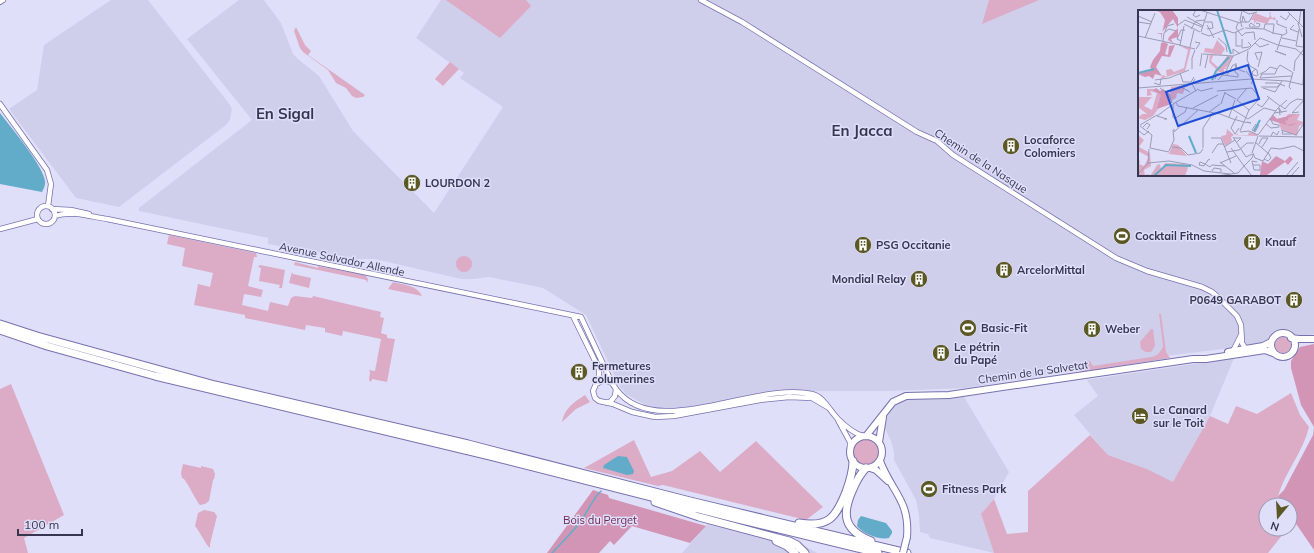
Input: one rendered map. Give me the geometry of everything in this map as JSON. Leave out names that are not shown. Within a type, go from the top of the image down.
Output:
[{"type":"highway","points":[[0,320],[37,336]]},
{"type":"highway","points":[[0,324],[155,376],[490,456],[878,553]]},
{"type":"highway","points":[[0,330],[46,346]]},
{"type":"highway","points":[[0,334],[468,444],[761,518],[909,553]]},
{"type":"highway","points":[[761,518],[772,518],[812,525],[831,518],[838,510],[847,489],[852,474],[853,461]]},
{"type":"highway","points":[[868,468],[856,482],[846,507],[846,518],[848,524],[853,531],[861,537],[909,553]]},
{"type":"highway","points":[[606,485],[699,517],[789,541],[797,545],[805,553]]},
{"type":"highway","points":[[761,534],[787,546],[795,553]]},
{"type":"main road","points":[[1280,334],[1286,334],[1292,338],[1312,339],[1299,345],[1291,354],[1285,357],[1273,353],[1271,346],[1271,342],[1274,338],[1280,334]]},
{"type":"main road","points":[[1292,338],[1294,342],[1294,349]]},
{"type":"main road","name":"Chemin de la Salvetat","points":[[1193,359],[1199,356],[1263,346],[1271,342]]},
{"type":"main road","name":"Chemin de la Salvetat","points":[[864,436],[883,415],[892,402],[906,396],[949,395],[1193,359],[1265,350],[1273,353]]},
{"type":"main road","name":"Chemin de la Salvetat","points":[[879,442],[879,433],[883,415]]},
{"type":"main road","points":[[892,484],[876,470],[860,467],[853,461],[850,456],[850,447],[855,440],[864,436],[872,437],[879,442],[882,450],[880,461],[900,497],[906,513],[907,537],[903,553]]},
{"type":"main road","points":[[868,468],[880,461]]},
{"type":"street","name":"Chemin de la Nasque","points":[[701,0],[742,22],[917,132],[937,140],[953,155],[1116,258],[1138,268],[1202,287],[1212,292],[1220,298],[1237,316],[1241,325],[1242,343],[1246,348]]},
{"type":"street","points":[[0,104],[47,170],[51,187],[50,207],[55,216],[49,223],[44,223],[38,219],[0,229]]},
{"type":"street","points":[[38,219],[37,216],[39,210],[44,206],[50,207]]},
{"type":"street","name":"Avenue Salvador Allende","points":[[50,207],[57,210],[71,210],[573,316]]},
{"type":"street","name":"Avenue Salvador Allende","points":[[55,216],[69,214],[108,219]]},
{"type":"street","points":[[573,316],[599,369],[599,382]]},
{"type":"street","points":[[573,316],[581,318],[612,383],[624,399],[632,404],[656,411],[673,412],[762,396],[791,393],[814,395],[821,399],[838,419],[853,432],[864,436]]},
{"type":"street","points":[[1233,351],[1241,335]]},
{"type":"street","points":[[612,383],[605,380],[599,382],[594,388],[594,395],[599,401],[623,407],[643,415],[663,418],[783,397],[812,398],[829,408]]},
{"type":"street","points":[[607,402],[615,396],[616,389]]},
{"type":"street","points":[[838,419],[850,442],[850,447]]},
{"type":"shaded area","points":[[111,0],[148,0],[232,109],[230,120],[226,125],[119,207],[76,198],[9,109],[37,90],[44,45]]},
{"type":"shaded area","points":[[239,0],[264,0],[281,23],[293,54],[319,76],[353,131],[434,213],[503,107],[460,78],[464,73],[416,38],[441,0],[1314,0],[1314,334],[1262,344],[1166,356],[965,388],[889,391],[778,391],[682,409],[654,410],[626,394],[620,387],[586,315],[543,288],[489,277],[461,279],[375,259],[357,259],[268,244],[268,238],[139,211],[139,208],[252,120],[187,39]]},
{"type":"shaded area","points":[[446,0],[526,0],[531,6],[500,38]]},
{"type":"shaded area","points":[[989,0],[1039,0],[982,24]]},
{"type":"shaded area","points":[[296,27],[305,45],[311,51],[308,55],[365,95],[363,97],[356,98],[352,96],[346,88],[336,83],[328,70],[303,52],[294,31]]},
{"type":"shaded area","points":[[450,62],[459,69],[443,86],[435,79]]},
{"type":"shaded area","points":[[169,235],[256,253],[257,257],[254,257],[248,286],[263,290],[261,297],[244,294],[242,305],[268,311],[270,302],[288,306],[291,298],[295,296],[312,298],[313,296],[381,312],[380,317],[384,318],[381,333],[387,335],[387,338],[395,339],[387,382],[372,379],[371,382],[369,380],[369,370],[375,371],[381,339],[343,331],[342,336],[325,332],[325,328],[306,325],[305,330],[245,318],[245,315],[194,305],[198,284],[210,287],[213,273],[182,266],[185,248],[167,244]]},
{"type":"shaded area","points":[[464,256],[471,261],[472,264],[467,271],[464,272],[457,267],[456,264],[461,257]]},
{"type":"shaded area","points":[[295,262],[318,268],[318,266],[365,275],[368,279],[367,283],[366,280],[294,265]]},
{"type":"shaded area","points":[[260,265],[285,270],[282,288],[279,288],[280,285],[259,281],[261,268],[258,267]]},
{"type":"shaded area","points":[[292,272],[293,274],[311,278],[309,288],[289,283]]},
{"type":"shaded area","points":[[393,282],[414,288],[420,292],[422,296],[388,289]]},
{"type":"shaded area","points":[[1159,314],[1161,314],[1166,352],[1170,358],[1081,372],[1079,370],[1080,364],[1085,360],[1090,361],[1093,366],[1157,355],[1163,346]]},
{"type":"shaded area","points":[[1151,329],[1153,329],[1155,346],[1151,352],[1146,352],[1141,349],[1140,342]]},
{"type":"shaded area","points":[[1280,337],[1286,337],[1291,342],[1289,351],[1286,353],[1280,353],[1275,348],[1275,342]]},
{"type":"shaded area","points":[[1234,358],[1210,416],[1173,483],[1147,469],[1108,455],[1074,415],[1098,396],[1087,380]]},
{"type":"shaded area","points":[[11,384],[64,515],[24,538],[28,553],[0,553],[0,389]]},
{"type":"shaded area","points":[[1291,393],[1300,415],[1309,427],[1303,445],[1281,487],[1279,497],[1258,497],[1258,537],[1281,537],[1268,553],[994,553],[981,514],[994,499],[1007,534],[1028,532],[1028,491],[1090,435],[1108,455],[1147,469],[1173,482],[1210,416],[1228,424],[1236,406],[1257,414]]},
{"type":"shaded area","points":[[585,395],[590,402],[576,409],[562,422],[567,410],[573,403]]},
{"type":"shaded area","points":[[964,397],[1009,472],[994,499],[981,514],[994,553],[930,538],[928,534],[920,532],[916,500],[894,460],[894,452],[891,441],[884,426],[889,411],[896,404],[906,399]]},
{"type":"shaded area","points":[[866,439],[875,443],[879,452],[875,461],[866,465],[857,461],[853,452],[857,443]]},
{"type":"shaded area","points":[[634,440],[651,477],[672,471],[700,451],[720,472],[756,441],[823,507],[806,520],[663,485],[658,486],[584,468]]},
{"type":"shaded area","points":[[183,464],[213,469],[215,474],[209,501],[205,504],[200,505],[182,478],[181,473]]},
{"type":"shaded area","points":[[204,510],[214,512],[217,516],[210,548],[195,526],[198,513]]},
{"type":"shaded area","points":[[712,519],[798,542],[817,553],[682,553]]},
{"type":"green space","points":[[1314,344],[1314,427],[1301,405],[1291,368],[1291,361],[1300,347]]},
{"type":"green space","points":[[1314,428],[1314,550],[1298,527],[1298,497],[1278,496],[1284,490],[1313,435]]},
{"type":"green space","name":"Bois du Perget","points":[[593,490],[608,495],[609,498],[706,526],[690,543],[632,526],[614,545],[610,541],[599,553],[547,553]]},
{"type":"water","points":[[0,113],[27,148],[40,169],[45,184],[42,192],[0,184]]},
{"type":"water","points":[[618,456],[627,457],[634,471],[633,474],[627,475],[603,468],[604,465]]},
{"type":"water","points":[[861,516],[886,523],[892,531],[889,538],[876,537],[867,534],[860,529],[857,526],[858,520]]},
{"type":"waterway","points":[[552,553],[577,526],[601,491]]},
{"type":"place","name":"Locaforce Colomiers","points":[[1011,146]]},
{"type":"place","name":"LOURDON 2","points":[[412,183]]},
{"type":"place","name":"Cocktail Fitness","points":[[1122,236]]},
{"type":"place","name":"Knauf","points":[[1252,242]]},
{"type":"place","name":"PSG Occitanie","points":[[863,245]]},
{"type":"place","name":"ArcelorMittal","points":[[1004,270]]},
{"type":"place","name":"Mondial Relay","points":[[919,279]]},
{"type":"place","name":"P0649 GARABOT","points":[[1294,300]]},
{"type":"place","name":"Basic-Fit","points":[[968,328]]},
{"type":"place","name":"Weber","points":[[1092,329]]},
{"type":"place","name":"Le pétrin du Papé","points":[[941,353]]},
{"type":"place","name":"Fermetures columerines","points":[[579,372]]},
{"type":"place","name":"Le Canard sur le Toit","points":[[1140,416]]},
{"type":"place","name":"Fitness Park","points":[[929,489]]},
{"type":"district","name":"En Sigal","points":[[285,113]]},
{"type":"district","name":"En Jacca","points":[[862,130]]}]
